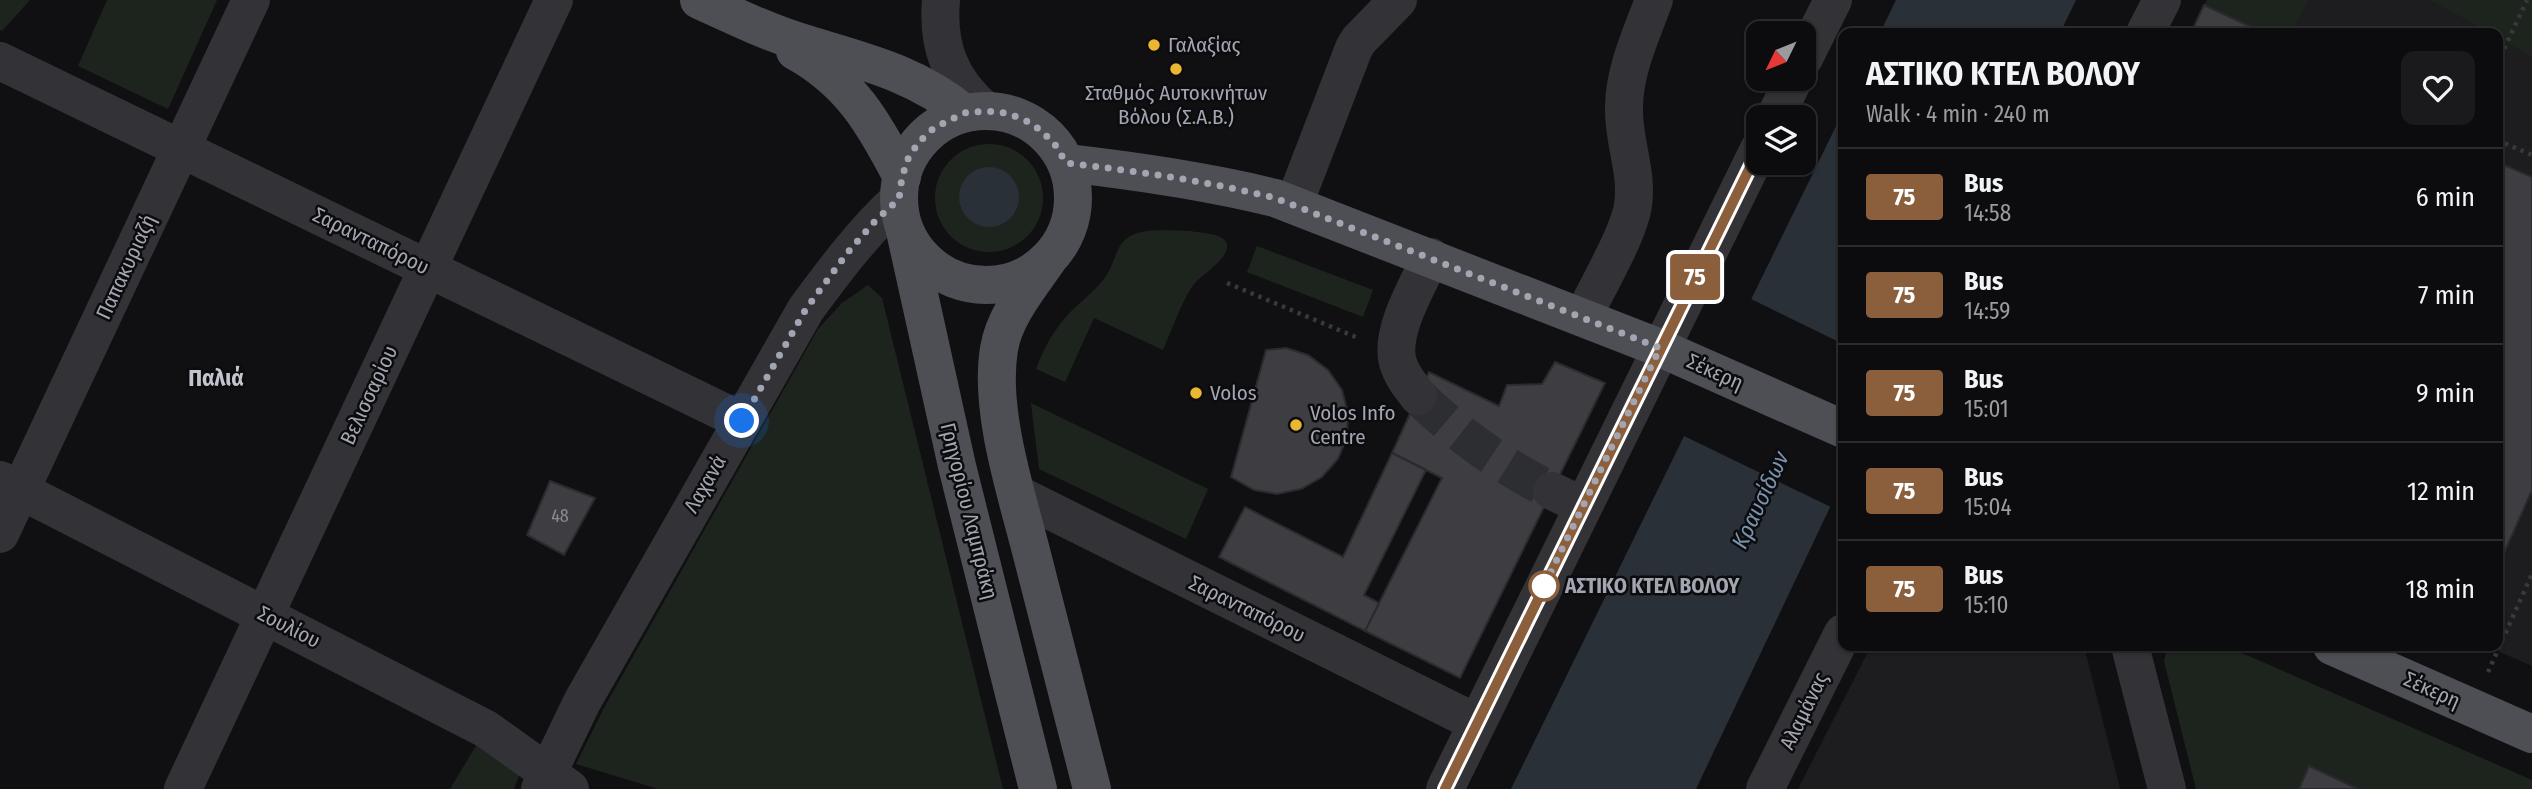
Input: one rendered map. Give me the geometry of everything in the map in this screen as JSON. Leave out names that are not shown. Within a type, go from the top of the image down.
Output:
[{"type":"main road","name":"Γρηγορίου Λαμπράκη","points":[[699,0],[757,14],[886,68],[975,112]]},
{"type":"main road","name":"Γρηγορίου Λαμπράκη","points":[[757,14],[844,87],[876,130],[902,202],[957,466],[1038,789]]},
{"type":"main road","points":[[1047,261],[1025,277],[997,285],[968,284],[932,266],[913,246],[902,202],[909,156],[920,141],[934,128],[975,112],[1006,113],[1025,120],[1042,131],[1056,146],[1066,163],[1073,189],[1072,215],[1063,240],[1009,320],[999,348],[997,380],[999,412],[1017,495],[1092,789]]},
{"type":"main road","name":"Σέκερη","points":[[1066,163],[1137,171],[1220,185],[1294,204],[1674,354],[1838,427]]},
{"type":"main road","name":"Σέκερη","points":[[2343,651],[2532,734]]},
{"type":"street","name":"Παπακυριαζή","points":[[0,534],[10,484],[182,149],[251,0]]},
{"type":"street","name":"Βελισσαρίου","points":[[183,789],[554,0]]},
{"type":"street","points":[[941,0],[942,32],[950,70],[975,112]]},
{"type":"street","points":[[1294,204],[1354,48],[1398,0]]},
{"type":"street","points":[[1583,317],[1633,207],[1634,186],[1625,123],[1625,95],[1632,59],[1654,0]]},
{"type":"street","points":[[1816,34],[1833,0]]},
{"type":"street","points":[[2148,28],[2162,0]]},
{"type":"street","name":"Σαρανταπόρου","points":[[0,61],[742,421]]},
{"type":"street","points":[[1445,789],[1477,723],[1568,498],[1674,354],[1748,175]]},
{"type":"street","name":"Λαχανά","points":[[552,784],[582,702],[806,309],[848,252],[875,221],[902,202]]},
{"type":"street","points":[[1418,396],[1404,377],[1396,354],[1404,316],[1431,257]]},
{"type":"street","name":"Σουλίου","points":[[10,484],[495,734],[552,784]]},
{"type":"street","name":"Σαρανταπόρου","points":[[1017,495],[1477,723]]},
{"type":"street","name":"Αλαμάνας","points":[[1765,789],[1838,643]]},
{"type":"street","points":[[2131,651],[2167,789]]},
{"type":"path","points":[[2503,51],[2527,0]]},
{"type":"path","points":[[2503,143],[2532,155]]},
{"type":"path","points":[[1227,283],[1396,354]]},
{"type":"path","points":[[2503,635],[2532,574]]},
{"type":"path","points":[[2484,682],[2496,651]]},
{"type":"shaded area","points":[[0,0],[30,0],[2,31],[0,30]]},
{"type":"shaded area","points":[[107,0],[217,0],[168,109],[78,66]]},
{"type":"shaded area","points":[[2207,0],[2532,0],[2532,666],[2498,651],[2503,651],[2503,28],[2193,28]]},
{"type":"shaded area","points":[[2207,0],[2309,0],[2293,28],[2253,28],[2204,5]]},
{"type":"shaded area","points":[[2430,0],[2532,0],[2532,57],[2503,40],[2503,28],[2482,28]]},
{"type":"shaded area","points":[[989,144],[1010,148],[1027,160],[1039,177],[1043,198],[1039,219],[1027,236],[1010,248],[989,252],[968,248],[951,236],[939,219],[935,198],[939,177],[951,160],[968,148]]},
{"type":"shaded area","points":[[1149,231],[1190,231],[1220,237],[1226,242],[1227,248],[1216,265],[1190,290],[1163,350],[1094,318],[1065,382],[1036,369],[1056,330],[1102,282],[1120,246],[1127,238]]},
{"type":"shaded area","points":[[1257,246],[1373,290],[1363,317],[1247,272]]},
{"type":"shaded area","points":[[868,285],[882,298],[1003,789],[658,789],[576,764],[604,708],[818,329],[842,303]]},
{"type":"shaded area","points":[[1031,403],[1208,489],[1186,539],[1039,469]]},
{"type":"shaded area","points":[[1868,651],[2085,651],[2120,789],[1798,789]]},
{"type":"shaded area","points":[[2167,651],[2235,651],[2532,780],[2532,789],[2358,789],[2309,766],[2299,789],[2196,789],[2164,661]]},
{"type":"shaded area","points":[[477,744],[521,770],[514,789],[450,789]]},
{"type":"water","points":[[1896,0],[2076,0],[2062,28],[1882,28]]},
{"type":"water","name":"Κραυσίδων","points":[[1838,122],[1838,491],[1696,789],[1511,789],[1812,175],[1816,175],[1816,167]]},
{"type":"water","points":[[989,167],[1010,176],[1019,197],[1010,218],[989,227],[968,218],[959,197],[968,176]]},
{"type":"pier","points":[[1749,298],[1838,342],[1838,498],[1833,508],[1682,435]]},
{"type":"building","points":[[2204,5],[2253,28],[2193,28]]},
{"type":"building","points":[[2503,165],[2532,177],[2532,490],[2503,555]]},
{"type":"building","name":"Volos Info Centre","points":[[1286,348],[1308,355],[1328,370],[1342,390],[1348,413],[1347,437],[1338,459],[1322,477],[1301,489],[1277,494],[1254,490],[1231,477],[1266,350]]},
{"type":"building","name":"ΑΣΤΙΚΟ ΚΤΕΛ ΒΟΛΟΥ","points":[[1555,362],[1605,383],[1460,678],[1365,631],[1442,478],[1392,453],[1429,372],[1499,406],[1507,385],[1542,384]]},
{"type":"building","points":[[1392,453],[1426,470],[1364,595],[1379,603],[1365,631],[1219,557],[1245,507],[1343,557]]},
{"type":"building","points":[[550,481],[595,498],[564,555],[527,535]]},
{"type":"building","points":[[2309,766],[2358,789],[2299,789]]},
{"type":"tunnel","points":[[1418,396],[1481,449],[1552,491]]},
{"type":"bus line","name":"75","points":[[1445,789],[1746,175]]},
{"type":"place","name":"Γαλαξίας","points":[[1154,45]]},
{"type":"place","name":"Σταθμός Αυτοκινήτων Βόλου (Σ.Α.Β.)","points":[[1176,69]]},
{"type":"place","name":"Volos","points":[[1196,393]]},
{"type":"place","name":"Volos Info Centre","points":[[1296,425]]},
{"type":"place","name":"ΑΣΤΙΚΟ ΚΤΕΛ ΒΟΛΟΥ","points":[[1544,586]]},
{"type":"district","name":"Παλιά","points":[[216,378]]},
{"type":"route","points":[[742,421],[806,309],[848,252],[899,199],[909,156],[920,141],[934,128],[964,113],[1006,113],[1025,120],[1042,131],[1056,146],[1066,163],[1137,171],[1232,187],[1275,198],[1660,348],[1544,586]]}]
